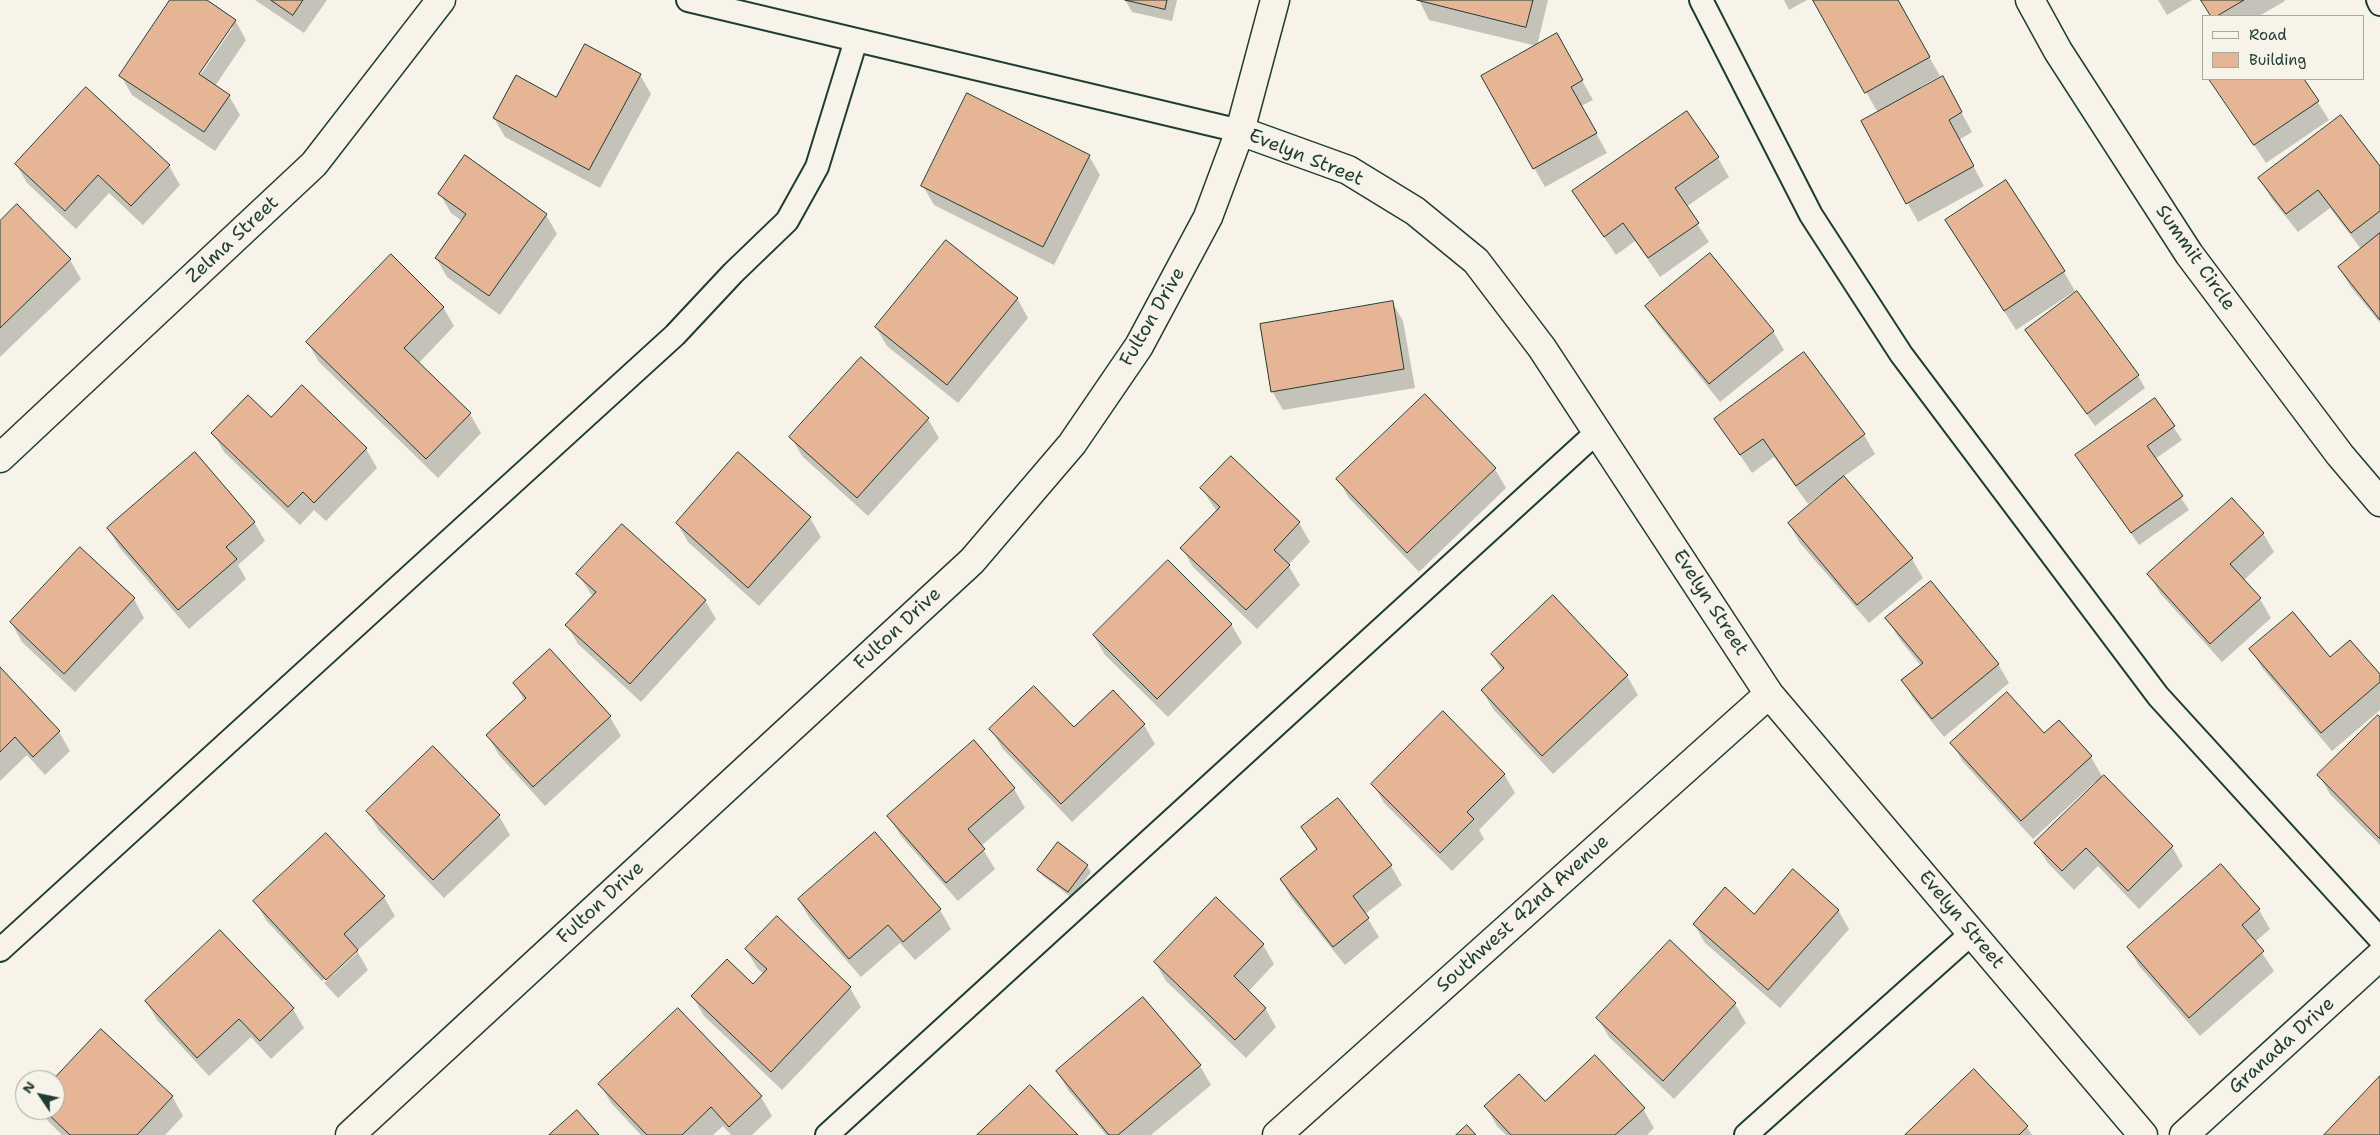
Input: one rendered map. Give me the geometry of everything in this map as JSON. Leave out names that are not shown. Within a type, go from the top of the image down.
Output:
[{"type":"street","name":"Zelma Street","points":[[0,458],[314,164],[441,0]]},
{"type":"street","name":"Fulton Drive","points":[[350,1135],[972,561],[1072,444],[1139,346],[1208,217],[1240,131],[1275,0]]},
{"type":"street","name":"Summit Circle","points":[[2030,0],[2058,51],[2189,254],[2340,455],[2380,502]]},
{"type":"street","name":"Evelyn Street","points":[[1240,131],[1348,170],[1415,211],[1476,261],[1542,348],[1769,694],[2143,1135]]},
{"type":"street","name":"Southwest 42nd Avenue","points":[[1277,1135],[1769,694]]},
{"type":"street","name":"Granada Drive","points":[[2184,1135],[2380,956]]},
{"type":"lane","points":[[688,0],[1240,131]]},
{"type":"lane","points":[[1701,0],[1811,215],[1901,354],[2158,696],[2380,939]]},
{"type":"lane","points":[[2378,0],[2380,4]]},
{"type":"lane","points":[[0,950],[675,335],[733,273],[788,221],[817,167],[856,40]]},
{"type":"lane","points":[[827,1135],[1597,432]]},
{"type":"lane","points":[[1746,1135],[1972,933]]},
{"type":"building","points":[[170,0],[207,0],[236,20],[199,74],[230,95],[204,132],[119,76]]},
{"type":"building","points":[[271,0],[303,0],[293,15]]},
{"type":"building","points":[[1125,0],[1167,0],[1165,9]]},
{"type":"building","points":[[1417,0],[1533,0],[1526,27]]},
{"type":"building","points":[[1813,0],[1898,0],[1930,57],[1865,93]]},
{"type":"building","points":[[2201,0],[2244,0],[2219,15],[2210,15]]},
{"type":"building","points":[[1557,33],[1583,80],[1571,87],[1597,133],[1533,169],[1481,76]]},
{"type":"building","points":[[585,44],[641,74],[589,170],[493,118],[516,75],[556,97]]},
{"type":"building","points":[[1943,76],[1962,112],[1949,120],[1974,166],[1906,204],[1861,121]]},
{"type":"building","points":[[2210,80],[2305,80],[2319,101],[2254,145]]},
{"type":"building","points":[[86,87],[170,165],[131,206],[98,175],[65,211],[15,164]]},
{"type":"building","points":[[967,93],[1090,155],[1043,247],[921,186]]},
{"type":"building","points":[[1687,111],[1719,157],[1675,188],[1699,223],[1648,258],[1623,223],[1604,237],[1572,191]]},
{"type":"building","points":[[2341,115],[2380,166],[2380,211],[2351,233],[2318,190],[2286,214],[2258,178]]},
{"type":"building","points":[[465,155],[547,214],[489,296],[435,258],[466,214],[438,194]]},
{"type":"building","points":[[2006,180],[2065,271],[2004,311],[1945,220]]},
{"type":"building","points":[[17,204],[71,259],[0,328],[0,221]]},
{"type":"building","points":[[2380,233],[2380,320],[2338,267]]},
{"type":"building","points":[[946,240],[1018,298],[947,385],[875,327]]},
{"type":"building","points":[[1710,253],[1774,331],[1709,384],[1645,306]]},
{"type":"building","points":[[391,254],[444,307],[404,348],[471,413],[426,459],[306,342]]},
{"type":"building","points":[[2077,291],[2139,375],[2087,414],[2025,330]]},
{"type":"building","points":[[1393,301],[1404,369],[1271,392],[1260,324]]},
{"type":"building","points":[[1804,352],[1865,434],[1796,486],[1763,439],[1740,455],[1714,419]]},
{"type":"building","points":[[861,357],[929,418],[857,498],[789,437]]},
{"type":"building","points":[[302,385],[367,448],[314,503],[303,492],[288,507],[211,433],[248,395],[271,417]]},
{"type":"building","points":[[1425,394],[1496,468],[1407,553],[1336,479]]},
{"type":"building","points":[[2155,398],[2175,426],[2147,446],[2183,496],[2131,533],[2075,455]]},
{"type":"building","points":[[195,452],[255,522],[226,547],[237,559],[178,610],[107,528]]},
{"type":"building","points":[[738,452],[811,517],[748,588],[676,523]]},
{"type":"building","points":[[1231,456],[1300,522],[1274,550],[1290,565],[1246,610],[1180,548],[1220,507],[1200,488]]},
{"type":"building","points":[[1844,476],[1913,558],[1857,605],[1788,523]]},
{"type":"building","points":[[2232,498],[2264,533],[2230,564],[2261,598],[2210,644],[2147,574]]},
{"type":"building","points":[[622,524],[706,600],[630,684],[565,625],[596,592],[576,574]]},
{"type":"building","points":[[80,547],[135,598],[64,674],[10,622]]},
{"type":"building","points":[[1168,560],[1232,624],[1157,699],[1093,635]]},
{"type":"building","points":[[1931,581],[1999,664],[1932,719],[1901,680],[1923,663],[1885,618]]},
{"type":"building","points":[[1553,595],[1628,675],[1542,756],[1481,690],[1504,668],[1491,654]]},
{"type":"building","points":[[2293,612],[2330,657],[2350,640],[2380,674],[2380,682],[2321,733],[2249,649]]},
{"type":"building","points":[[550,649],[611,716],[533,787],[486,735],[526,698],[513,683]]},
{"type":"building","points":[[0,667],[60,731],[33,757],[15,737],[0,752]]},
{"type":"building","points":[[1034,686],[1074,727],[1113,690],[1145,724],[1061,804],[989,729]]},
{"type":"building","points":[[2007,692],[2044,733],[2059,720],[2092,756],[2021,821],[1950,743]]},
{"type":"building","points":[[1443,711],[1505,774],[1467,812],[1474,819],[1440,853],[1371,784]]},
{"type":"building","points":[[2378,715],[2380,717],[2380,839],[2317,775]]},
{"type":"building","points":[[974,740],[1015,788],[968,829],[985,849],[946,883],[887,816]]},
{"type":"building","points":[[433,746],[500,815],[433,880],[366,811]]},
{"type":"building","points":[[2104,775],[2173,846],[2128,891],[2086,848],[2062,871],[2034,843]]},
{"type":"building","points":[[1338,798],[1392,865],[1353,896],[1369,918],[1333,947],[1280,879],[1317,849],[1301,827]]},
{"type":"building","points":[[875,832],[941,909],[903,942],[888,925],[849,959],[798,899]]},
{"type":"building","points":[[326,833],[385,896],[344,934],[358,950],[326,980],[253,901]]},
{"type":"building","points":[[1058,842],[1088,865],[1068,892],[1037,870]]},
{"type":"building","points":[[2221,864],[2260,909],[2242,925],[2264,951],[2189,1018],[2127,947]]},
{"type":"building","points":[[1793,869],[1839,910],[1768,990],[1693,924],[1725,887],[1754,914]]},
{"type":"building","points":[[1216,897],[1264,944],[1234,976],[1266,1008],[1235,1040],[1154,962]]},
{"type":"building","points":[[777,916],[851,987],[771,1072],[691,996],[727,959],[753,984],[767,969],[745,949]]},
{"type":"building","points":[[220,930],[294,1008],[260,1041],[239,1019],[197,1058],[145,1001]]},
{"type":"building","points":[[1670,940],[1736,1003],[1663,1081],[1596,1018]]},
{"type":"building","points":[[1143,997],[1201,1065],[1118,1135],[1109,1135],[1056,1071]]},
{"type":"building","points":[[678,1008],[762,1096],[729,1127],[711,1107],[682,1135],[647,1135],[598,1084]]},
{"type":"building","points":[[101,1029],[173,1096],[137,1135],[70,1135],[54,1120],[65,1120],[65,1070],[62,1070]]},
{"type":"building","points":[[1595,1055],[1645,1108],[1615,1135],[1511,1135],[1484,1106],[1519,1074],[1545,1101]]},
{"type":"building","points":[[1974,1069],[2028,1126],[2019,1135],[1905,1135]]},
{"type":"building","points":[[2380,1076],[2380,1135],[2324,1135]]},
{"type":"building","points":[[1030,1085],[1078,1135],[977,1135]]},
{"type":"building","points":[[577,1110],[599,1135],[549,1135]]},
{"type":"building","points":[[1467,1125],[1476,1135],[1456,1135]]}]
